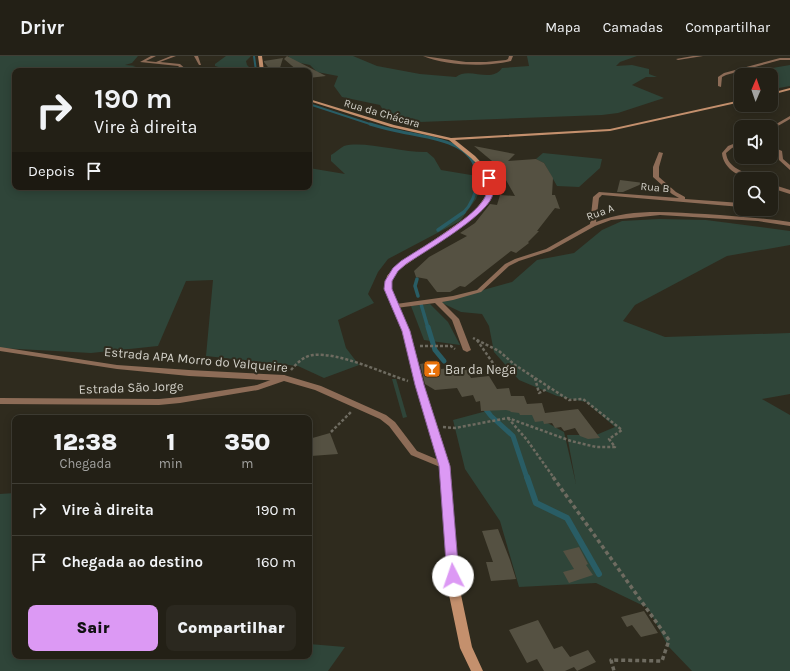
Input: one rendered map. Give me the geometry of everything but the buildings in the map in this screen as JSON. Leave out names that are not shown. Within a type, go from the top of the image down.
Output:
[{"type":"street","points":[[154,56],[142,62],[179,65],[182,68]]},
{"type":"street","points":[[157,63],[174,56]]},
{"type":"street","points":[[196,56],[200,64]]},
{"type":"street","points":[[260,56],[262,68]]},
{"type":"street","points":[[425,56],[449,62],[475,64],[506,61],[510,60],[511,56]]},
{"type":"street","points":[[678,59],[701,56]]},
{"type":"street","points":[[773,56],[780,59]]},
{"type":"street","points":[[720,86],[720,77],[725,74],[780,59],[790,59]]},
{"type":"street","points":[[778,92],[790,89]]},
{"type":"street","name":"Rua da Chácara","points":[[312,101],[393,126],[451,139]]},
{"type":"street","points":[[451,139],[610,130],[734,103]]},
{"type":"street","points":[[778,125],[790,117]]},
{"type":"street","points":[[451,139],[473,157],[487,172],[490,185],[488,197],[476,213],[395,270],[390,276],[388,289],[406,331],[444,466],[454,590],[466,648],[476,671]]},
{"type":"street","points":[[734,145],[724,153],[724,157],[732,168],[740,172]]},
{"type":"street","points":[[778,151],[782,155],[781,159],[790,168]]},
{"type":"street","points":[[661,153],[656,168],[656,177],[674,193],[687,200]]},
{"type":"street","points":[[778,188],[790,192]]},
{"type":"street","name":"Rua B","points":[[593,225],[596,197],[601,193],[734,204]]},
{"type":"street","points":[[660,213],[701,209],[704,206],[702,201]]},
{"type":"street","name":"Rua A","points":[[396,306],[466,296],[479,291],[507,265],[517,260],[548,250],[593,225],[610,218],[660,213],[758,219],[790,224]]},
{"type":"street","points":[[436,300],[454,319],[467,350]]},
{"type":"street","name":"Estrada APA Morro do Valqueire","points":[[0,349],[118,367],[189,374],[284,378],[318,388],[383,416],[392,424],[414,453],[444,466]]},
{"type":"street","name":"Estrada São Jorge","points":[[0,401],[166,402],[258,387],[284,378]]},
{"type":"path","points":[[433,426],[455,428],[506,418],[571,441],[596,447],[615,448],[609,439],[622,430],[615,423],[583,399],[569,400],[515,365],[499,351],[476,340],[497,369]]},
{"type":"path","points":[[433,347],[451,346],[459,350],[467,350]]},
{"type":"path","points":[[284,378],[297,362],[314,355],[332,356],[420,385]]},
{"type":"path","points":[[535,377],[539,393],[549,388]]},
{"type":"path","points":[[331,432],[359,405]]},
{"type":"path","points":[[506,418],[527,440],[669,640],[662,661],[611,660],[614,671]]},
{"type":"green space","points":[[0,56],[138,56],[132,63],[125,65],[136,66],[130,68],[12,68],[12,190],[312,190],[312,168],[345,174],[331,161],[331,155],[344,146],[352,145],[427,152],[434,158],[441,170],[477,176],[481,186],[476,199],[460,221],[388,259],[378,272],[368,294],[374,303],[338,320],[346,348],[359,365],[324,378],[298,366],[206,356],[213,280],[186,281],[158,346],[91,353],[0,348]]},
{"type":"green space","points":[[226,56],[251,56],[246,61],[250,68],[222,68],[215,66],[215,64]]},
{"type":"green space","points":[[289,56],[353,56],[377,66],[420,74],[456,77],[467,73],[492,75],[497,73],[502,68],[529,66],[527,56],[637,56],[620,62],[616,66],[632,65],[649,69],[649,74],[657,77],[646,77],[632,85],[664,98],[618,113],[602,115],[420,122],[386,115],[380,105],[342,97],[334,86],[338,76],[317,72],[310,65],[286,60]]},
{"type":"green space","points":[[790,65],[790,86],[778,88],[778,68],[772,68]]},
{"type":"green space","points":[[543,153],[602,159],[600,168],[579,187],[557,186],[544,163],[536,159]]},
{"type":"green space","points":[[659,219],[706,220],[790,231],[790,245],[727,256],[635,305],[623,321],[665,337],[790,333],[790,394],[762,399],[790,415],[790,671],[692,671],[668,646],[648,608],[596,583],[519,587],[500,521],[465,469],[453,420],[513,404],[564,432],[576,484],[567,435],[596,435],[615,427],[586,402],[557,396],[519,380],[494,352],[489,326],[482,314],[461,312],[440,302],[512,282],[537,260],[574,253],[602,230],[622,221]]},
{"type":"green space","points":[[430,304],[448,322],[460,345],[424,340],[411,306]]},
{"type":"green space","points":[[392,379],[396,379],[407,417],[403,418]]},
{"type":"green space","points":[[12,493],[12,659],[312,659],[312,644],[345,647],[328,671],[0,671],[0,494]]},
{"type":"waterway","points":[[254,56],[256,68]]},
{"type":"waterway","points":[[312,105],[373,125]]},
{"type":"waterway","points":[[370,124],[439,140],[462,150],[470,157],[476,168],[477,181],[475,194],[464,212]]},
{"type":"waterway","points":[[438,230],[464,212]]},
{"type":"waterway","points":[[417,279],[415,286],[418,296]]},
{"type":"waterway","points":[[421,304],[428,328]]},
{"type":"waterway","points":[[428,327],[435,350],[444,361]]},
{"type":"waterway","points":[[484,407],[491,416],[513,436],[527,478]]},
{"type":"waterway","points":[[527,477],[536,503],[567,518],[599,574]]},
{"type":"place","name":"Bar da Nega","points":[[432,369]]},
{"type":"route","points":[[453,576],[446,475],[406,331],[388,289],[388,281],[395,270],[404,262],[476,213],[488,197],[490,185],[489,178]]}]
